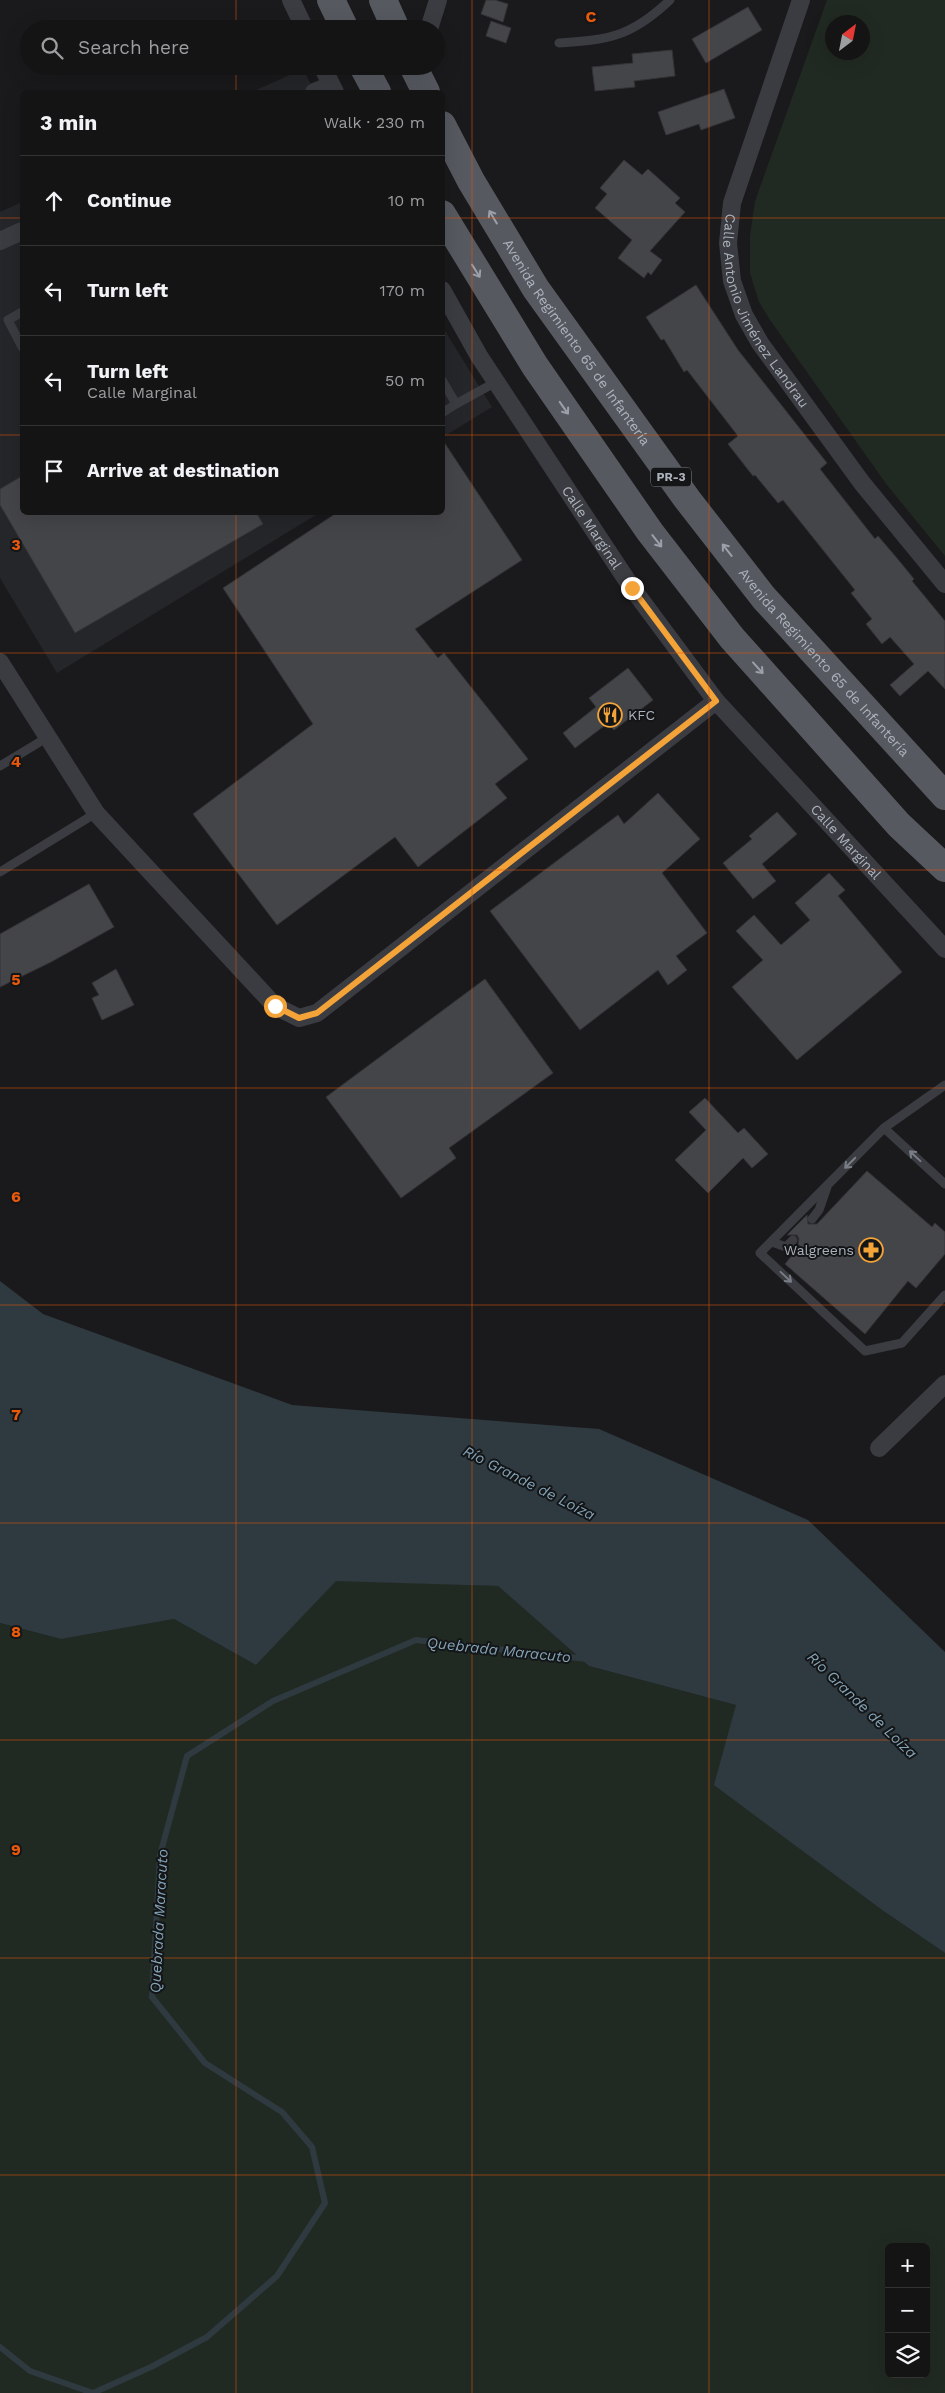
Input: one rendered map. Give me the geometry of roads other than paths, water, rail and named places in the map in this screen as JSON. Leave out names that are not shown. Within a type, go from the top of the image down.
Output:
[{"type":"main road","points":[[332,0],[341,20]]},
{"type":"main road","points":[[383,0],[392,20]]},
{"type":"main road","points":[[368,75],[376,90]]},
{"type":"main road","name":"Avenida Regimiento 65 de Infantería","points":[[445,131],[471,181],[536,289],[688,499],[764,598],[945,796]]},
{"type":"main road","points":[[445,219],[535,366],[650,532],[732,638],[899,825],[945,868]]},
{"type":"street","points":[[291,0],[301,20]]},
{"type":"street","points":[[431,20],[438,0]]},
{"type":"street","name":"Calle Antonio Jiménez Landrau","points":[[801,0],[732,203],[728,243],[732,281],[744,315],[760,343],[862,482],[945,584]]},
{"type":"street","points":[[326,75],[333,89]]},
{"type":"street","points":[[0,241],[20,232]]},
{"type":"street","name":"Calle Marginal","points":[[445,295],[479,356],[632,588],[716,701],[945,949]]},
{"type":"street","points":[[0,662],[96,813],[275,1006],[299,1018],[317,1013],[716,701]]},
{"type":"street","points":[[880,1448],[945,1384]]},
{"type":"lane","points":[[559,43],[600,41],[629,31],[651,17],[670,0]]},
{"type":"lane","points":[[20,313],[8,320],[20,343]]},
{"type":"lane","points":[[445,411],[496,382]]},
{"type":"lane","points":[[445,385],[456,404]]},
{"type":"lane","points":[[0,766],[48,736]]},
{"type":"lane","points":[[0,872],[96,813]]},
{"type":"lane","points":[[943,1090],[884,1128],[760,1253],[865,1351],[902,1343],[945,1296]]},
{"type":"lane","points":[[884,1128],[945,1184]]},
{"type":"lane","points":[[812,1220],[819,1210],[828,1185]]},
{"type":"lane","points":[[772,1242],[786,1247],[794,1240]]},
{"type":"water","name":"Río Grande de Loíza","points":[[0,1281],[43,1314],[292,1405],[599,1429],[808,1520],[945,1652],[945,1953],[885,1912],[714,1785],[736,1705],[589,1666],[498,1586],[336,1581],[256,1665],[174,1619],[61,1639],[0,1623]]},
{"type":"waterway","name":"Quebrada Maracuto","points":[[0,2347],[30,2371],[93,2393],[151,2367],[207,2337],[277,2276],[325,2203],[312,2147],[282,2112],[205,2063],[152,1997],[160,1855],[187,1756],[273,1701],[416,1640],[587,1659]]},
{"type":"place","name":"KFC","points":[[610,715]]},
{"type":"place","name":"Walgreens","points":[[871,1250]]}]
